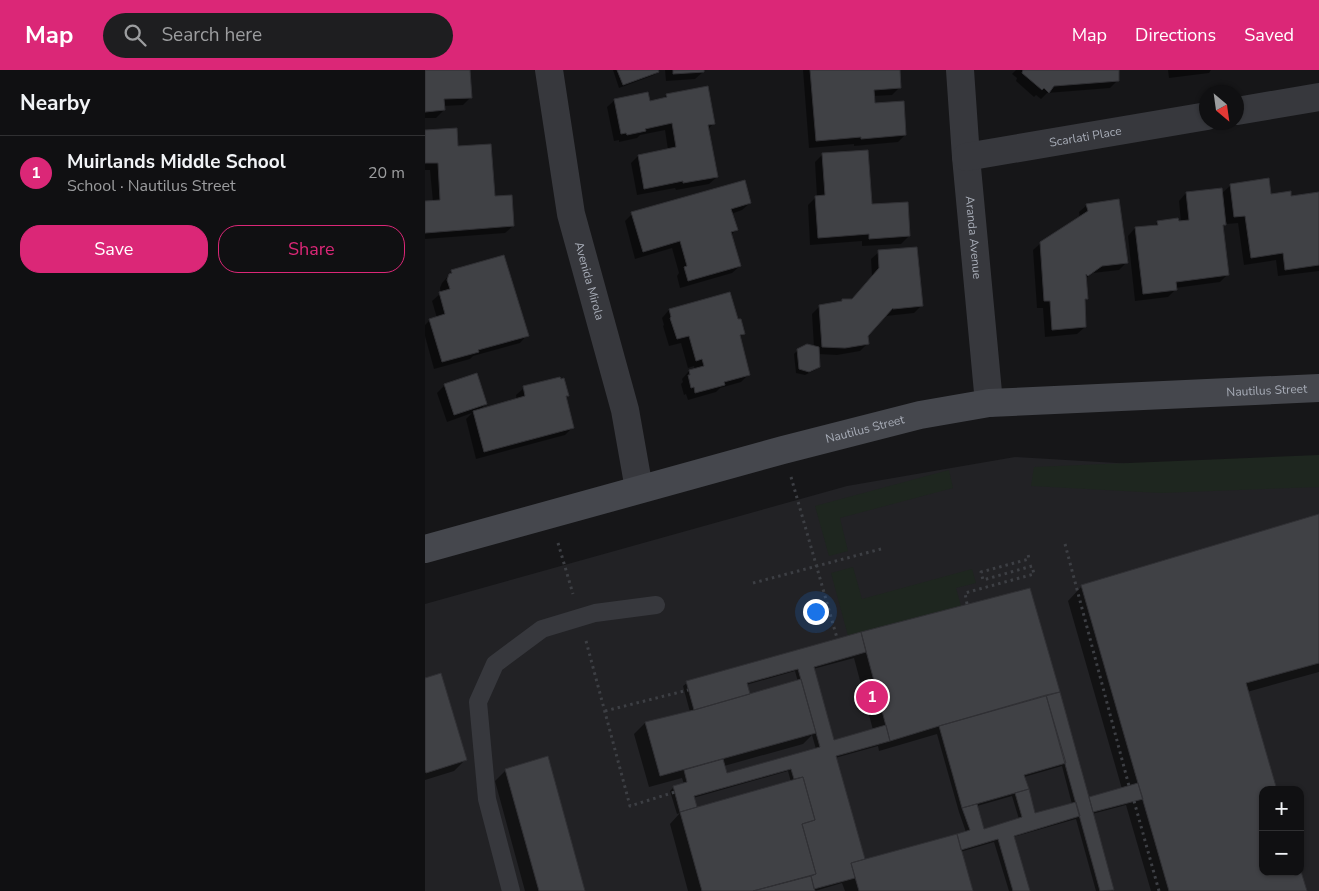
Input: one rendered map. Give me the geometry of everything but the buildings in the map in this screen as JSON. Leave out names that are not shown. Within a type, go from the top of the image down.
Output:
[{"type":"main road","name":"Nautilus Street","points":[[425,549],[783,450],[919,415],[989,403],[1319,388]]},
{"type":"street","name":"Avenida Mirola","points":[[549,70],[571,214],[625,410],[639,490]]},
{"type":"street","name":"Aranda Avenue","points":[[960,70],[966,157],[989,403]]},
{"type":"street","points":[[1244,110],[1319,97]]},
{"type":"street","name":"Scarlati Place","points":[[966,157],[1199,117]]},
{"type":"lane","points":[[511,891],[487,799],[478,702],[495,664],[542,629],[595,614],[656,605]]},
{"type":"path","points":[[783,450],[837,638]]},
{"type":"path","points":[[549,515],[569,578],[631,806],[675,792]]},
{"type":"path","points":[[1065,544],[1129,786]]},
{"type":"path","points":[[753,583],[881,549]]},
{"type":"path","points":[[967,604],[965,593],[1034,574],[1032,566],[983,580],[981,572],[1029,559],[1027,554]]},
{"type":"path","points":[[605,711],[688,690]]},
{"type":"path","points":[[1134,801],[1159,891]]},
{"type":"shaded area","points":[[1319,455],[1319,487],[1161,493],[1031,486],[1034,467]]},
{"type":"shaded area","points":[[1015,457],[1319,475],[1319,891],[425,891],[425,604],[847,486]]},
{"type":"shaded area","points":[[949,470],[953,488],[840,518],[848,551],[829,556],[815,506]]},
{"type":"shaded area","points":[[853,567],[862,599],[972,569],[976,583],[956,588],[961,606],[848,636],[831,573]]},
{"type":"place","name":"Muirlands Middle School","points":[[872,697]]}]
